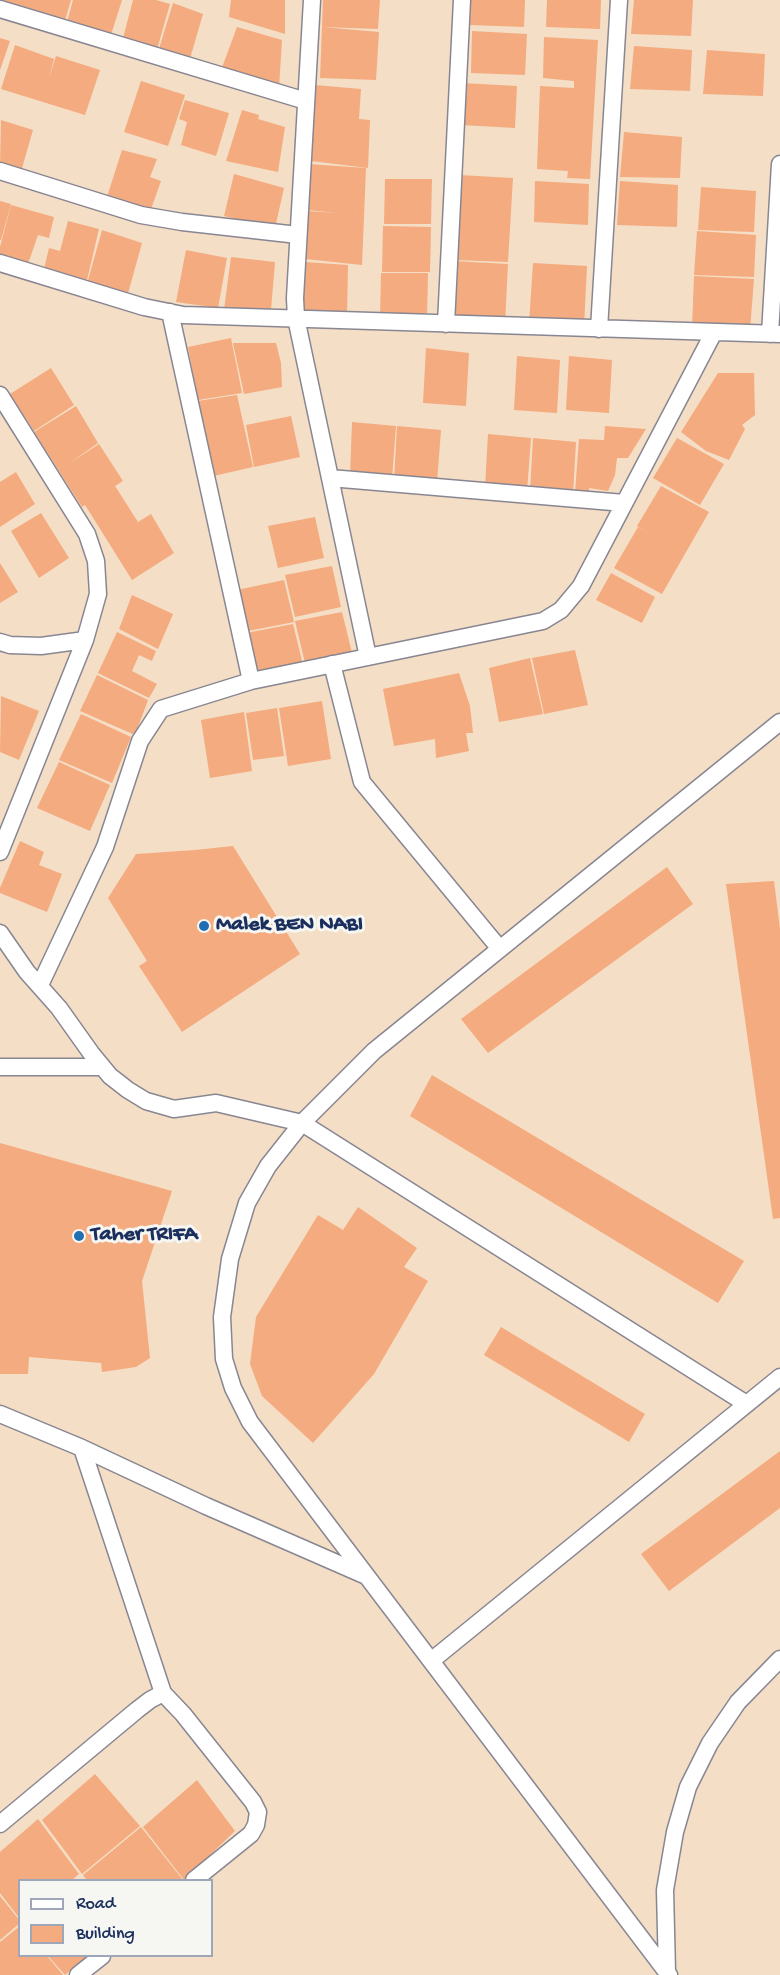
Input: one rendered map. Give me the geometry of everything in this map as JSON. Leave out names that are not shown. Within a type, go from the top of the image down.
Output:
[{"type":"street","points":[[312,0],[298,235],[296,318],[368,657]]},
{"type":"street","points":[[446,324],[462,0]]},
{"type":"street","points":[[599,329],[619,0]]},
{"type":"street","points":[[0,9],[306,101]]},
{"type":"street","points":[[0,263],[144,307],[183,315],[775,334],[780,164]]},
{"type":"street","points":[[0,171],[141,214],[182,222],[298,235]]},
{"type":"street","points":[[170,312],[251,681]]},
{"type":"street","points":[[40,985],[105,847],[140,741],[161,709],[251,681],[543,621],[561,610],[580,586],[714,332]]},
{"type":"street","points":[[0,395],[87,534],[96,561],[98,594],[85,640],[4,830],[0,852]]},
{"type":"street","points":[[330,478],[624,503]]},
{"type":"street","points":[[0,642],[10,645],[41,646],[85,640]]},
{"type":"street","points":[[332,664],[362,782],[500,949]]},
{"type":"street","points":[[668,1974],[250,1422],[233,1388],[224,1359],[222,1317],[230,1259],[246,1203],[268,1166],[302,1123],[374,1052],[780,722]]},
{"type":"street","points":[[0,933],[27,972],[59,1008],[102,1067],[128,1090],[146,1101],[174,1109],[216,1103],[302,1123],[746,1403]]},
{"type":"street","points":[[0,1067],[102,1067]]},
{"type":"street","points":[[431,1661],[780,1377]]},
{"type":"street","points":[[0,1414],[82,1448],[206,1506],[366,1576]]},
{"type":"street","points":[[82,1448],[163,1693],[183,1714],[253,1802],[258,1812],[256,1825],[251,1834],[196,1879]]},
{"type":"street","points":[[668,1974],[665,1890],[675,1832],[688,1787],[710,1743],[738,1702],[780,1659]]},
{"type":"street","points":[[0,1824],[143,1705],[163,1693]]},
{"type":"street","points":[[78,1975],[101,1957]]},
{"type":"building","points":[[0,0],[71,0],[64,24],[0,3]]},
{"type":"building","points":[[73,0],[122,0],[110,38],[66,26]]},
{"type":"building","points":[[133,0],[156,0],[170,4],[156,53],[122,42]]},
{"type":"building","points":[[231,0],[285,0],[285,34],[229,17]]},
{"type":"building","points":[[323,0],[380,0],[378,29],[322,27]]},
{"type":"building","points":[[471,0],[525,0],[524,27],[470,25]]},
{"type":"building","points":[[547,0],[601,0],[600,29],[546,27]]},
{"type":"building","points":[[634,0],[693,0],[691,36],[631,34]]},
{"type":"building","points":[[173,3],[203,14],[189,62],[158,52]]},
{"type":"building","points":[[237,27],[282,40],[279,88],[220,73]]},
{"type":"building","points":[[322,27],[379,32],[376,80],[320,78]]},
{"type":"building","points":[[472,31],[527,34],[525,75],[471,73]]},
{"type":"building","points":[[544,37],[598,40],[590,179],[567,178],[568,171],[537,169],[540,86],[574,88],[574,81],[543,78]]},
{"type":"building","points":[[0,38],[10,41],[0,70]]},
{"type":"building","points":[[15,45],[54,59],[49,78],[56,56],[100,70],[85,115],[1,89]]},
{"type":"building","points":[[634,46],[692,50],[690,91],[630,89]]},
{"type":"building","points":[[707,50],[765,54],[763,96],[703,94]]},
{"type":"building","points":[[141,81],[185,95],[168,146],[124,132]]},
{"type":"building","points":[[462,83],[517,86],[515,128],[461,125]]},
{"type":"building","points":[[315,85],[361,89],[359,119],[370,120],[368,168],[311,161]]},
{"type":"building","points":[[185,100],[229,113],[216,156],[181,145],[187,122],[179,119]]},
{"type":"building","points":[[242,110],[259,115],[258,119],[285,127],[278,172],[226,161]]},
{"type":"building","points":[[1,120],[33,130],[20,175],[0,168]]},
{"type":"building","points":[[624,132],[682,137],[680,178],[620,177]]},
{"type":"building","points":[[122,150],[157,159],[150,177],[161,181],[150,212],[106,200]]},
{"type":"building","points":[[309,164],[366,168],[362,265],[305,259],[307,211],[338,213],[307,210]]},
{"type":"building","points":[[234,174],[284,188],[275,228],[224,216]]},
{"type":"building","points":[[459,175],[513,178],[508,262],[454,260]]},
{"type":"building","points":[[385,179],[432,179],[431,224],[384,224]]},
{"type":"building","points":[[535,181],[589,184],[588,225],[534,222]]},
{"type":"building","points":[[620,181],[678,185],[677,227],[617,225]]},
{"type":"building","points":[[701,187],[756,191],[754,232],[698,230]]},
{"type":"building","points":[[0,201],[11,204],[1,240],[0,240]]},
{"type":"building","points":[[11,205],[54,217],[49,238],[38,235],[28,264],[0,256],[0,247]]},
{"type":"building","points":[[68,221],[99,229],[87,280],[44,269],[49,248],[60,251]]},
{"type":"building","points":[[383,226],[431,227],[430,272],[382,272]]},
{"type":"building","points":[[102,230],[142,243],[127,297],[87,284]]},
{"type":"building","points":[[697,231],[756,235],[754,277],[694,275]]},
{"type":"building","points":[[186,250],[227,258],[218,308],[176,302]]},
{"type":"building","points":[[231,257],[275,262],[271,310],[224,310]]},
{"type":"building","points":[[453,261],[508,264],[505,324],[450,321]]},
{"type":"building","points":[[305,262],[348,265],[347,316],[301,315]]},
{"type":"building","points":[[533,263],[587,266],[584,327],[529,324]]},
{"type":"building","points":[[381,273],[428,273],[427,319],[380,318]]},
{"type":"building","points":[[694,276],[754,279],[750,330],[692,328]]},
{"type":"building","points":[[231,338],[242,393],[198,400],[188,347]]},
{"type":"building","points":[[233,343],[276,343],[281,363],[282,387],[244,394]]},
{"type":"building","points":[[426,348],[469,353],[466,406],[423,403]]},
{"type":"building","points":[[517,356],[560,360],[557,413],[514,410]]},
{"type":"building","points":[[569,356],[612,360],[609,413],[566,410]]},
{"type":"building","points":[[51,368],[74,405],[34,431],[10,394]]},
{"type":"building","points":[[718,373],[754,373],[755,415],[742,425],[745,429],[729,460],[706,451],[681,432]]},
{"type":"building","points":[[237,395],[253,467],[209,477],[198,427],[203,426],[198,401]]},
{"type":"building","points":[[76,406],[98,443],[70,463],[99,444],[123,481],[115,486],[138,522],[151,514],[174,553],[132,580],[85,505],[82,507],[34,432]]},
{"type":"building","points":[[291,416],[300,457],[254,467],[246,425]]},
{"type":"building","points":[[352,422],[396,426],[392,479],[350,476]]},
{"type":"building","points":[[397,426],[441,430],[437,483],[394,480]]},
{"type":"building","points":[[605,426],[646,429],[628,458],[617,458],[615,475],[608,491],[589,488],[589,493],[575,493],[579,439],[604,440]]},
{"type":"building","points":[[488,434],[531,438],[527,491],[485,488]]},
{"type":"building","points":[[533,438],[576,442],[573,495],[530,492]]},
{"type":"building","points":[[677,438],[724,464],[700,505],[653,478]]},
{"type":"building","points":[[16,472],[35,504],[0,527],[0,482]]},
{"type":"building","points":[[661,486],[709,512],[662,594],[614,568],[638,527],[649,534],[637,526]]},
{"type":"building","points":[[41,513],[69,558],[39,578],[11,531]]},
{"type":"building","points":[[315,517],[324,558],[278,568],[268,526]]},
{"type":"building","points":[[0,563],[18,592],[0,603]]},
{"type":"building","points":[[332,566],[341,607],[295,617],[285,575]]},
{"type":"building","points":[[611,573],[655,597],[642,623],[596,600]]},
{"type":"building","points":[[284,580],[294,622],[248,631],[237,590]]},
{"type":"building","points":[[132,595],[173,614],[158,649],[119,629]]},
{"type":"building","points":[[342,612],[352,653],[305,663],[295,621]]},
{"type":"building","points":[[293,624],[303,665],[256,675],[246,633]]},
{"type":"building","points":[[117,632],[156,651],[152,661],[139,655],[132,671],[157,684],[149,698],[98,673]]},
{"type":"building","points":[[575,650],[588,705],[544,714],[532,658]]},
{"type":"building","points":[[530,658],[543,714],[499,722],[489,668]]},
{"type":"building","points":[[459,673],[470,706],[473,733],[466,733],[469,751],[436,758],[435,739],[394,746],[383,689]]},
{"type":"building","points":[[97,675],[148,700],[135,735],[80,711]]},
{"type":"building","points":[[1,696],[39,711],[19,760],[0,752]]},
{"type":"building","points":[[322,701],[331,759],[288,766],[279,708]]},
{"type":"building","points":[[277,708],[284,756],[253,760],[246,713]]},
{"type":"building","points":[[244,712],[252,771],[210,778],[201,720]]},
{"type":"building","points":[[81,714],[131,737],[112,783],[59,760]]},
{"type":"building","points":[[59,762],[110,785],[90,831],[37,808]]},
{"type":"building","points":[[20,841],[44,852],[39,865],[62,874],[47,912],[0,893]]},
{"type":"building","name":"Malek BEN NABI","points":[[233,846],[300,954],[182,1032],[139,966],[147,961],[108,898],[136,854]]},
{"type":"building","points":[[667,867],[693,904],[488,1053],[461,1019]]},
{"type":"building","points":[[774,881],[780,929],[780,1218],[773,1219],[726,884]]},
{"type":"building","points":[[432,1075],[744,1261],[718,1303],[410,1116]]},
{"type":"building","name":"Taher TRIFA","points":[[0,1143],[172,1191],[142,1281],[150,1358],[136,1367],[102,1372],[101,1363],[29,1357],[28,1374],[0,1374]]},
{"type":"building","points":[[358,1207],[417,1248],[404,1267],[428,1281],[374,1374],[313,1443],[262,1396],[250,1364],[256,1317],[318,1215],[343,1230]]},
{"type":"building","points":[[501,1327],[645,1414],[629,1442],[484,1355]]},
{"type":"building","points":[[780,1451],[780,1508],[669,1591],[641,1554]]},
{"type":"building","points":[[95,1774],[140,1826],[82,1874],[42,1820]]},
{"type":"building","points":[[197,1780],[235,1831],[183,1879],[143,1827]]},
{"type":"building","points":[[38,1819],[79,1874],[73,1879],[18,1879],[18,1916],[0,1893],[0,1852]]},
{"type":"building","points":[[141,1827],[182,1879],[86,1879],[83,1875]]},
{"type":"building","points":[[0,1896],[18,1918],[18,1925],[0,1940]]},
{"type":"building","points":[[18,1928],[18,1957],[48,1957],[63,1975],[0,1975],[0,1942]]},
{"type":"building","points":[[49,1957],[87,1957],[65,1975]]},
{"type":"place","name":"Malek BEN NABI","points":[[204,926]]},
{"type":"place","name":"Taher TRIFA","points":[[79,1236]]}]
